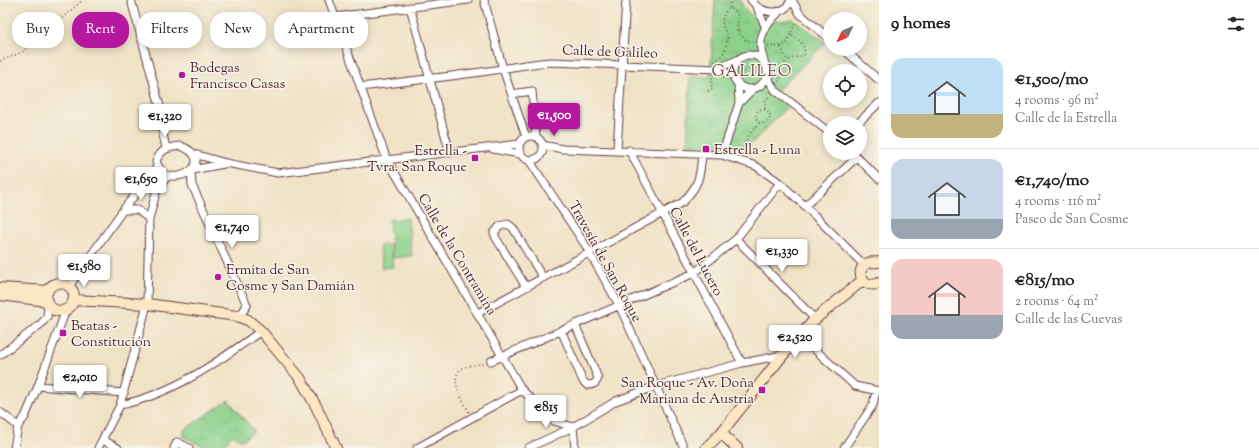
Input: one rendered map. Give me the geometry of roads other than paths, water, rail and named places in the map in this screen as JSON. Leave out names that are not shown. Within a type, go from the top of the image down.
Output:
[{"type":"street","points":[[130,0],[161,110],[162,130],[166,148]]},
{"type":"street","name":"Calle de la Contramina","points":[[328,0],[333,12]]},
{"type":"street","points":[[368,12],[468,0]]},
{"type":"street","points":[[484,0],[503,69],[526,137]]},
{"type":"street","points":[[617,150],[626,0]]},
{"type":"street","points":[[751,0],[757,7],[765,26]]},
{"type":"street","points":[[823,33],[801,14],[792,0],[765,26],[760,44],[761,53],[770,82],[776,90],[823,127]]},
{"type":"street","points":[[410,7],[450,153]]},
{"type":"street","points":[[757,7],[801,14]]},
{"type":"street","points":[[760,44],[739,59],[734,67],[734,76],[742,87],[776,90]]},
{"type":"street","name":"Calle de la Contramina","points":[[346,48],[387,160],[522,390],[554,421],[573,427]]},
{"type":"street","points":[[746,55],[757,56],[765,64]]},
{"type":"street","points":[[850,56],[879,80]]},
{"type":"street","name":"Calle de Galileo","points":[[715,69],[739,59]]},
{"type":"street","name":"Calle de Galileo","points":[[360,87],[430,80],[534,63],[552,62],[715,69],[734,76]]},
{"type":"street","points":[[739,103],[755,88],[765,82],[768,72]]},
{"type":"street","points":[[722,155],[739,103],[738,83]]},
{"type":"street","points":[[512,94],[532,91],[536,137],[542,145],[563,149],[629,150],[722,155],[756,166],[780,183],[864,265]]},
{"type":"street","points":[[865,116],[879,103]]},
{"type":"street","points":[[520,154],[520,144],[526,137],[536,137]]},
{"type":"street","points":[[194,154],[226,163],[278,173],[520,144]]},
{"type":"street","points":[[540,155],[542,145]]},
{"type":"street","points":[[181,146],[191,150],[194,154],[197,162],[191,170],[180,177],[162,174],[157,167],[156,162],[158,155],[166,148],[181,146]]},
{"type":"street","points":[[491,148],[520,154],[529,160],[540,155],[563,149]]},
{"type":"street","name":"Calle del Lucero","points":[[629,150],[742,363]]},
{"type":"street","name":"Travesía de San Roque","points":[[540,155],[538,163],[541,176]]},
{"type":"street","points":[[478,313],[683,202],[695,189],[700,175],[702,155]]},
{"type":"street","name":"Travesía de San Roque","points":[[529,160],[541,176],[590,253],[619,304],[684,448]]},
{"type":"street","points":[[805,206],[850,160]]},
{"type":"street","points":[[860,160],[879,179]]},
{"type":"street","points":[[191,170],[226,163]]},
{"type":"street","points":[[69,286],[123,210],[157,167]]},
{"type":"street","points":[[191,170],[192,185],[247,305],[242,313],[237,316]]},
{"type":"street","points":[[98,448],[120,405],[147,304],[149,219],[157,189],[168,176]]},
{"type":"street","points":[[491,361],[619,304],[694,273],[736,239],[780,183]]},
{"type":"street","points":[[123,210],[138,210],[149,219]]},
{"type":"street","points":[[526,287],[496,238],[494,233],[500,226],[508,224],[513,228],[544,278]]},
{"type":"street","points":[[736,239],[815,319]]},
{"type":"street","points":[[862,280],[861,271],[864,265],[870,262],[878,263]]},
{"type":"street","points":[[706,448],[721,433],[783,354],[801,337],[815,319],[862,280]]},
{"type":"street","points":[[862,280],[871,285],[879,284]]},
{"type":"street","points":[[0,288],[47,298],[56,311],[70,308],[74,300],[74,295],[69,286],[60,283],[56,284],[47,298],[47,317],[41,324],[0,355]]},
{"type":"street","points":[[0,295],[47,298]]},
{"type":"street","points":[[74,300],[147,304],[237,316],[248,320],[261,331],[300,378],[316,406],[336,448]]},
{"type":"street","points":[[14,448],[18,426],[25,417],[38,386],[66,310]]},
{"type":"street","points":[[561,330],[583,381],[587,385],[592,385],[598,378],[575,324]]},
{"type":"street","points":[[120,405],[134,402],[166,391],[225,358],[261,331]]},
{"type":"street","points":[[801,337],[855,386],[878,391],[873,405],[844,448]]},
{"type":"street","points":[[528,448],[573,427],[616,401],[656,386],[742,363],[783,354]]},
{"type":"street","points":[[38,386],[124,393]]},
{"type":"street","points":[[417,448],[522,390]]},
{"type":"street","points":[[0,412],[18,426]]},
{"type":"street","points":[[573,427],[575,448]]},
{"type":"street","points":[[721,433],[737,448]]},
{"type":"street","points":[[103,440],[118,448]]},
{"type":"street","points":[[176,445],[189,448]]},
{"type":"place","name":"Bodegas Francisco Casas","points":[[182,75]]},
{"type":"place","name":"Estrella - Luna","points":[[706,149]]},
{"type":"place","name":"Estrella - Tvra. San Roque","points":[[475,158]]},
{"type":"place","name":"Ermita de San Cosme y San Damián","points":[[218,277]]},
{"type":"place","name":"Beatas - Constitución","points":[[63,333]]},
{"type":"place","name":"San Roque - Av. Doña Mariana de Austria","points":[[762,390]]},
{"type":"district","name":"GALILEO","points":[[752,70]]}]
